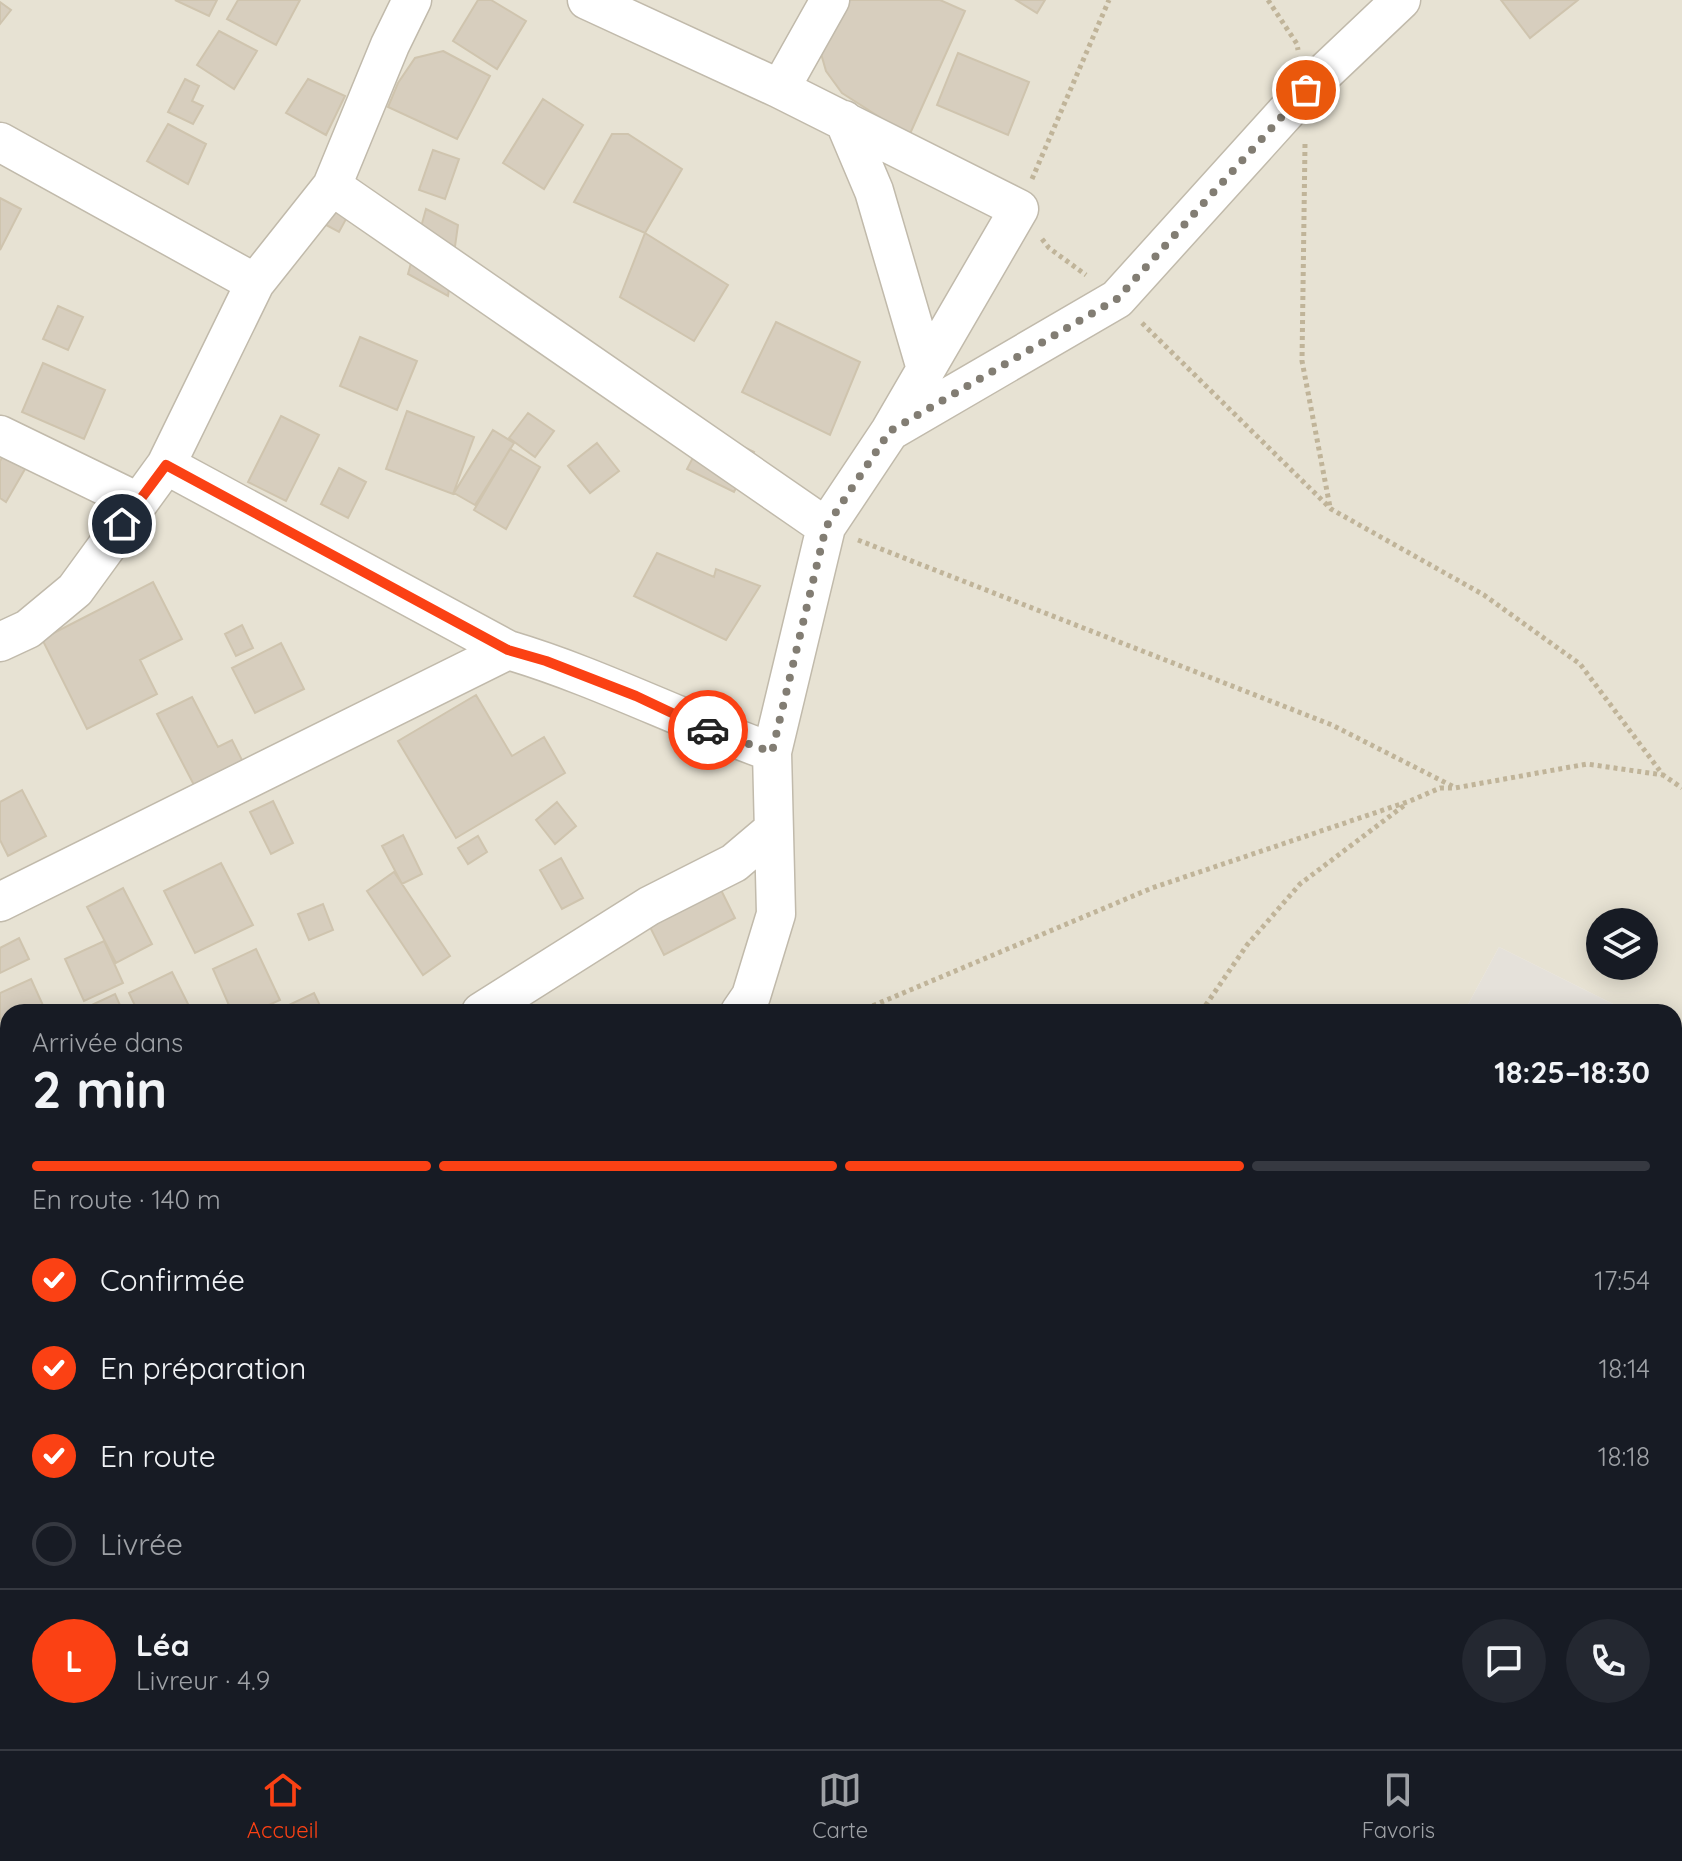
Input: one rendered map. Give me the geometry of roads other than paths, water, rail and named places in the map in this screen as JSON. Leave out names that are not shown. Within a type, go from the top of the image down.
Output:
[{"type":"street","points":[[0,642],[28,629],[75,590],[166,465],[255,283],[332,186],[390,45],[412,0]]},
{"type":"street","points":[[587,0],[780,89],[1019,209],[890,431],[826,527],[772,752],[776,914],[751,996],[746,1004]]},
{"type":"street","points":[[780,89],[830,0]]},
{"type":"street","points":[[890,431],[1117,299],[1306,90],[1401,0]]},
{"type":"street","points":[[844,120],[874,191],[926,369]]},
{"type":"street","points":[[0,142],[255,283]]},
{"type":"street","points":[[332,186],[826,527]]},
{"type":"street","points":[[0,435],[138,502]]},
{"type":"street","points":[[166,465],[508,650],[546,661],[636,696],[705,729],[772,752]]},
{"type":"street","points":[[0,902],[508,650]]},
{"type":"street","points":[[494,1004],[649,906],[734,863],[773,830]]}]
